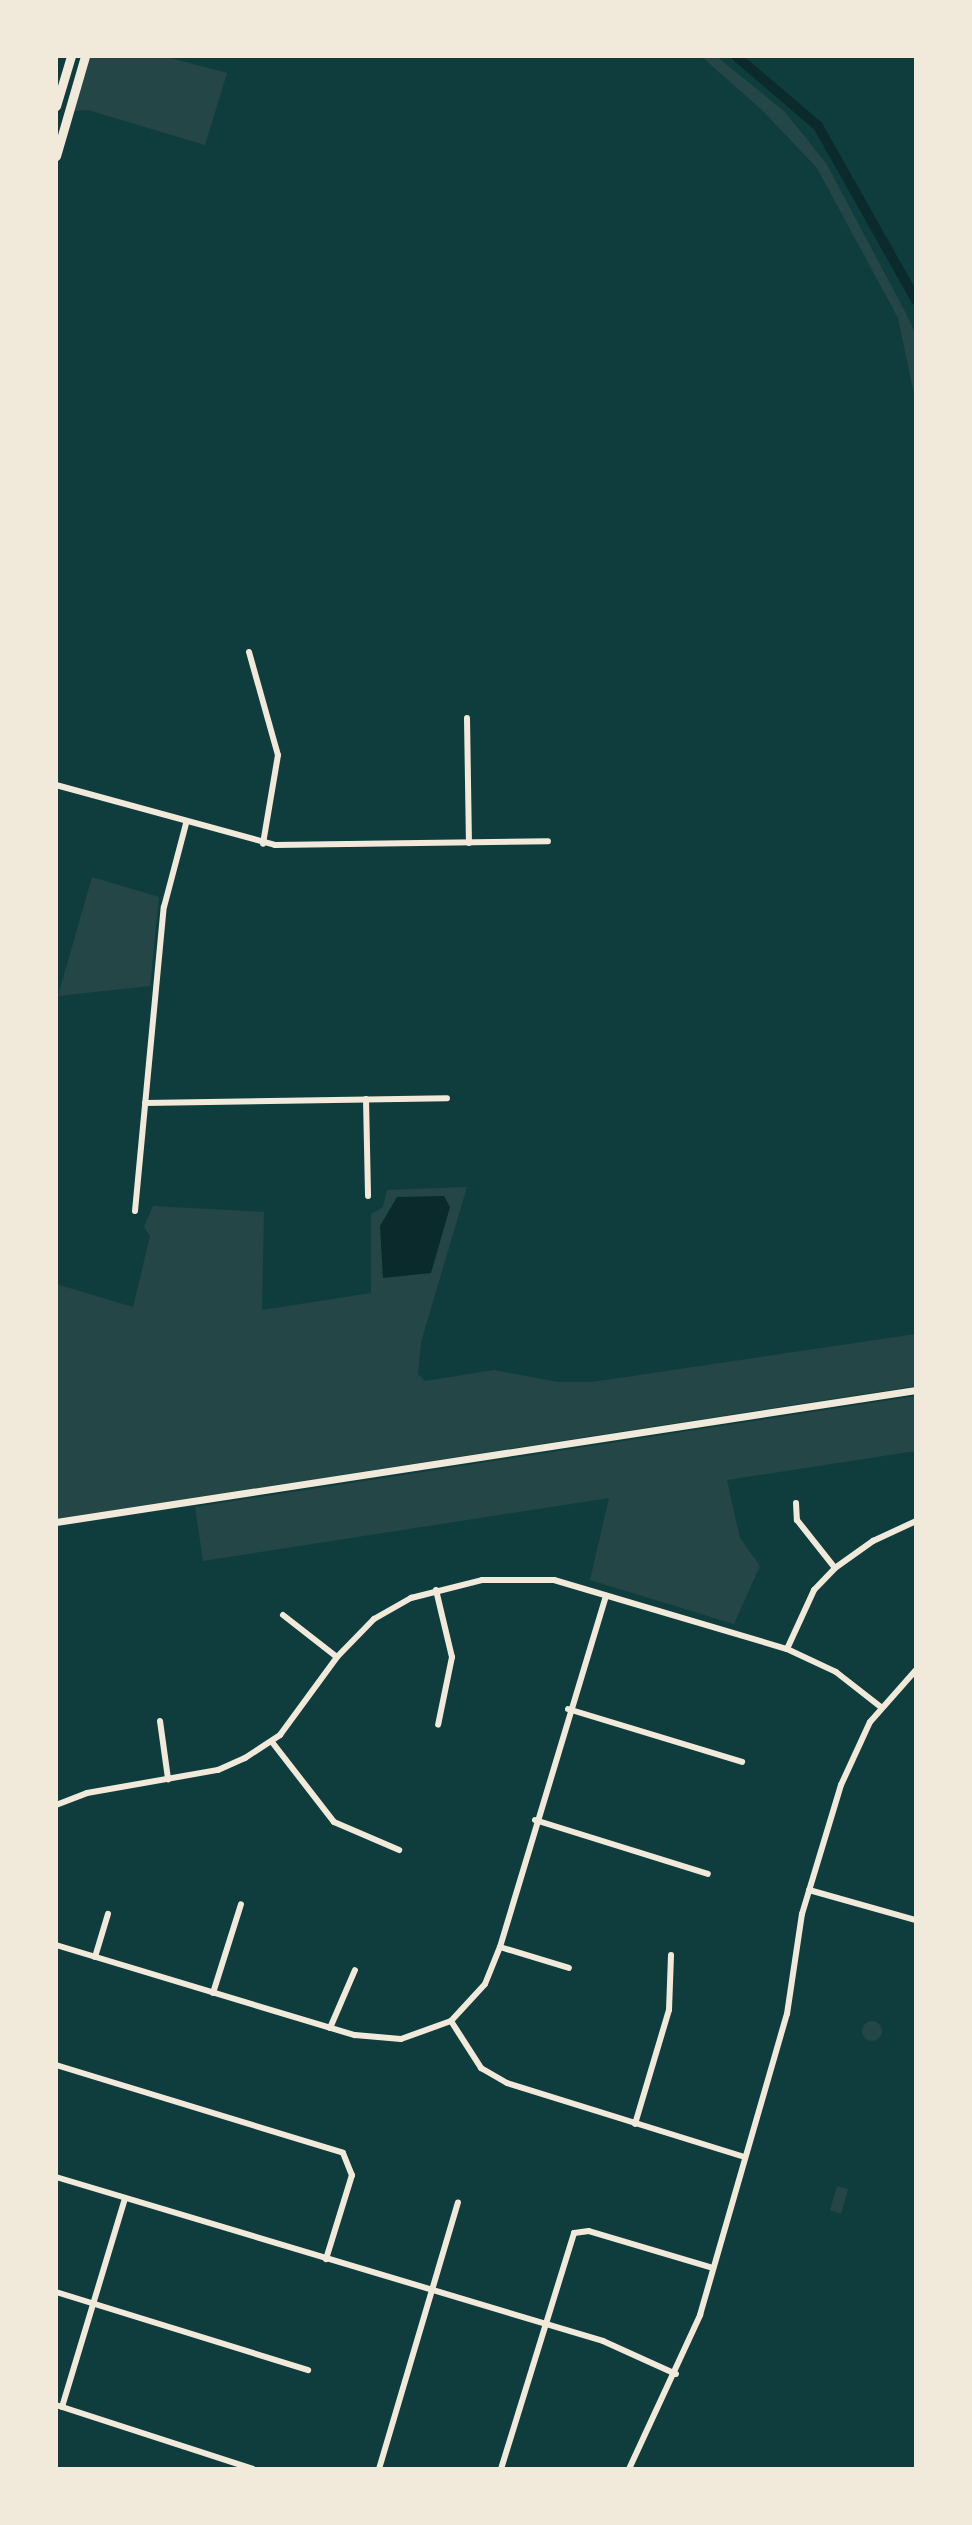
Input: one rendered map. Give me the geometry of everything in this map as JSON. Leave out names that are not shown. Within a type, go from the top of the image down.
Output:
[{"type":"main road","points":[[56,156],[83,56]]},
{"type":"main road","points":[[56,106],[69,59]]},
{"type":"street","points":[[56,140],[83,56]]},
{"type":"street","points":[[249,652],[278,755],[263,844]]},
{"type":"street","points":[[467,718],[469,843]]},
{"type":"street","points":[[56,785],[263,844],[548,841]]},
{"type":"street","points":[[135,1211],[164,907],[186,824]]},
{"type":"street","points":[[145,1103],[447,1098]]},
{"type":"street","points":[[366,1099],[368,1196]]},
{"type":"street","points":[[56,1522],[916,1390]]},
{"type":"street","points":[[796,1503],[797,1520],[835,1568]]},
{"type":"street","points":[[787,1649],[814,1590],[835,1568],[873,1541],[916,1521]]},
{"type":"street","points":[[56,1805],[87,1793],[218,1770],[272,1742],[337,1657],[382,1613],[436,1590],[517,1578],[554,1580],[787,1649],[836,1672],[881,1707]]},
{"type":"street","points":[[436,1590],[452,1657],[438,1725]]},
{"type":"street","points":[[56,1945],[330,2028],[383,2040],[420,2035],[451,2021],[485,1984],[500,1947],[568,1709],[606,1596]]},
{"type":"street","points":[[283,1615],[337,1657]]},
{"type":"street","points":[[629,2469],[676,2374],[713,2268],[792,1995],[809,1890],[841,1785],[881,1707],[916,1670]]},
{"type":"street","points":[[568,1709],[742,1762]]},
{"type":"street","points":[[160,1721],[168,1779]]},
{"type":"street","points":[[272,1742],[334,1822],[399,1850]]},
{"type":"street","points":[[535,1820],[708,1874]]},
{"type":"street","points":[[809,1890],[916,1920]]},
{"type":"street","points":[[213,1993],[241,1904]]},
{"type":"street","points":[[95,1957],[108,1914]]},
{"type":"street","points":[[500,1947],[569,1968]]},
{"type":"street","points":[[635,2124],[669,2010],[671,1955]]},
{"type":"street","points":[[330,2028],[355,1970]]},
{"type":"street","points":[[451,2021],[475,2059],[497,2078],[744,2157]]},
{"type":"street","points":[[56,2065],[343,2153],[350,2158],[352,2175],[326,2259]]},
{"type":"street","points":[[56,2177],[621,2348],[676,2374]]},
{"type":"street","points":[[125,2198],[59,2406],[253,2469]]},
{"type":"street","points":[[379,2469],[458,2202]]},
{"type":"street","points":[[501,2469],[570,2238],[579,2231],[713,2268]]},
{"type":"street","points":[[56,2292],[308,2370]]},
{"type":"shaded area","points":[[89,56],[163,56],[227,73],[205,145],[88,110],[73,111]]},
{"type":"shaded area","points":[[701,56],[716,56],[784,111],[826,163],[916,337],[916,404],[898,318],[817,168],[763,111]]},
{"type":"shaded area","points":[[92,877],[159,897],[150,986],[58,996]]},
{"type":"shaded area","points":[[467,1187],[421,1342],[418,1374],[425,1381],[494,1370],[558,1382],[592,1382],[916,1334],[916,1386],[56,1519],[56,1284],[133,1307],[150,1236],[144,1227],[153,1206],[264,1212],[262,1310],[371,1293],[371,1214],[383,1207],[387,1190]]},
{"type":"shaded area","points":[[444,1196],[450,1207],[431,1273],[383,1278],[380,1226],[397,1197]]},
{"type":"shaded area","points":[[916,1396],[916,1451],[727,1480],[740,1538],[760,1566],[734,1624],[590,1580],[609,1498],[203,1561],[195,1507]]},
{"type":"shaded area","points":[[872,2021],[879,2024],[882,2031],[879,2038],[872,2041],[865,2038],[862,2031],[865,2024]]},
{"type":"shaded area","points":[[837,2186],[848,2189],[841,2214],[830,2210]]},
{"type":"waterway","points":[[736,56],[818,126],[916,300]]}]
